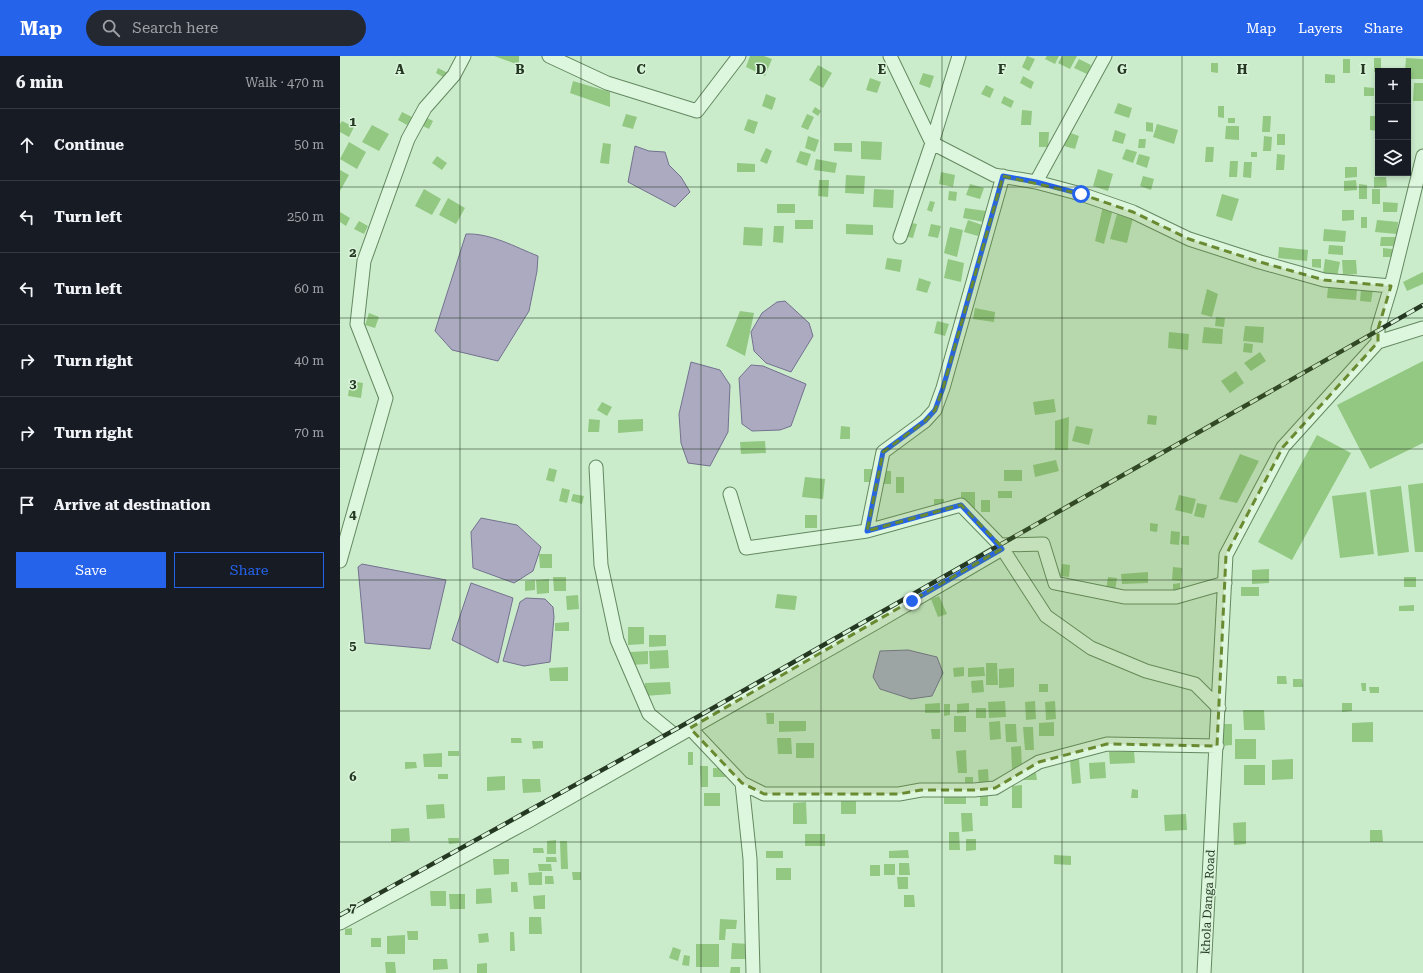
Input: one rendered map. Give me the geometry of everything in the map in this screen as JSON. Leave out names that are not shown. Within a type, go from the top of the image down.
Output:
[{"type":"street","points":[[340,561],[386,398],[357,324],[364,261],[408,138],[425,108],[454,75],[464,56]]},
{"type":"street","points":[[549,56],[607,83],[697,111],[739,56]]},
{"type":"street","points":[[890,56],[932,143],[994,174],[1036,182],[1081,194],[1134,212],[1189,239],[1260,262],[1324,280],[1391,286]]},
{"type":"street","points":[[900,237],[932,143],[959,56]]},
{"type":"street","points":[[1036,182],[1105,56]]},
{"type":"street","points":[[1423,156],[1391,286],[1378,329],[1378,342],[1423,328]]},
{"type":"street","points":[[867,531],[883,452],[925,421],[935,410],[943,388],[1003,176]]},
{"type":"street","name":"khola Danga Road","points":[[1204,973],[1226,554],[1283,447],[1378,342]]},
{"type":"street","points":[[596,467],[601,565],[617,640],[648,714],[677,735]]},
{"type":"street","points":[[730,494],[746,548],[867,531],[961,505],[1001,547],[1046,616],[1091,648],[1146,671],[1196,684],[1219,708]]},
{"type":"street","points":[[340,923],[525,823],[677,735],[878,622],[1001,547],[1043,544],[1055,583],[1124,597],[1176,597],[1225,583]]},
{"type":"street","points":[[690,728],[742,783],[764,794],[899,794],[921,790],[974,790],[995,788],[1039,762],[1107,744],[1217,746]]},
{"type":"street","points":[[742,783],[750,859],[753,973]]},
{"type":"highlighted area","points":[[1003,176],[1081,194],[1133,212],[1189,239],[1260,262],[1324,280],[1391,286],[1378,329],[1378,342],[1283,447],[1226,555],[1217,746],[1107,744],[1039,762],[995,788],[974,790],[921,790],[899,794],[764,794],[742,783],[690,728],[1003,548],[961,505],[867,531],[883,452],[925,421],[935,410],[943,388]]},
{"type":"water","points":[[635,146],[649,151],[665,152],[669,165],[681,177],[690,192],[675,207],[628,182]]},
{"type":"water","points":[[466,234],[475,234],[494,238],[538,256],[537,271],[529,311],[498,361],[452,350],[435,331]]},
{"type":"water","points":[[785,301],[809,323],[813,336],[791,372],[766,363],[754,351],[751,332],[762,313],[777,302]]},
{"type":"water","points":[[691,362],[720,370],[730,385],[728,432],[710,466],[688,463],[681,443],[679,414]]},
{"type":"water","points":[[751,365],[763,366],[806,384],[791,426],[780,430],[752,431],[742,424],[739,378]]},
{"type":"water","points":[[481,518],[517,525],[541,547],[533,571],[514,583],[473,568],[471,532]]},
{"type":"water","points":[[362,564],[446,580],[430,649],[365,643],[358,567]]},
{"type":"water","points":[[471,583],[513,598],[498,663],[452,640]]},
{"type":"water","points":[[526,598],[545,599],[553,607],[554,617],[550,662],[524,666],[503,661],[520,602]]},
{"type":"water","points":[[908,650],[937,657],[943,673],[932,696],[911,699],[880,689],[873,677],[880,651]]},
{"type":"building","points":[[494,56],[519,56],[519,65]]},
{"type":"building","points":[[750,56],[764,56],[772,59],[765,76],[746,67]]},
{"type":"building","points":[[1027,56],[1035,59],[1029,71],[1022,67]]},
{"type":"building","points":[[1047,56],[1059,56],[1055,64],[1045,59]]},
{"type":"building","points":[[1062,56],[1077,56],[1070,69],[1058,63]]},
{"type":"building","points":[[1374,58],[1381,58],[1381,68],[1375,68],[1374,72]]},
{"type":"building","points":[[1406,58],[1423,59],[1423,79],[1411,79],[1411,68],[1405,68]]},
{"type":"building","points":[[1079,59],[1091,65],[1087,74],[1074,68]]},
{"type":"building","points":[[1343,59],[1350,59],[1350,73],[1343,73]]},
{"type":"building","points":[[1211,63],[1218,63],[1218,73],[1211,72]]},
{"type":"building","points":[[818,65],[832,73],[823,88],[809,80]]},
{"type":"building","points":[[438,68],[448,73],[445,78],[436,73]]},
{"type":"building","points":[[923,73],[934,76],[930,88],[919,84]]},
{"type":"building","points":[[1325,74],[1335,75],[1335,83],[1325,83]]},
{"type":"building","points":[[1023,76],[1034,82],[1031,89],[1020,83]]},
{"type":"building","points":[[870,78],[881,82],[877,93],[866,90]]},
{"type":"building","points":[[573,81],[610,92],[610,107],[570,93]]},
{"type":"building","points":[[1414,83],[1423,83],[1423,101],[1413,101]]},
{"type":"building","points":[[986,85],[994,89],[990,98],[981,94]]},
{"type":"building","points":[[1364,87],[1374,88],[1374,96],[1364,96]]},
{"type":"building","points":[[766,94],[776,98],[772,110],[762,106]]},
{"type":"building","points":[[1004,96],[1014,101],[1011,108],[1001,103]]},
{"type":"building","points":[[1118,103],[1132,108],[1129,118],[1114,113]]},
{"type":"building","points":[[1218,106],[1224,106],[1224,118],[1218,117]]},
{"type":"building","points":[[815,107],[821,111],[818,116],[812,112]]},
{"type":"building","points":[[1022,110],[1032,111],[1031,125],[1021,125]]},
{"type":"building","points":[[402,112],[412,117],[407,125],[398,120]]},
{"type":"building","points":[[626,114],[637,117],[633,129],[622,126]]},
{"type":"building","points":[[807,114],[814,117],[808,130],[801,127]]},
{"type":"building","points":[[1263,116],[1271,116],[1270,132],[1262,132]]},
{"type":"building","points":[[1370,116],[1375,116],[1375,131],[1370,130]]},
{"type":"building","points":[[425,117],[433,121],[429,129],[421,125]]},
{"type":"building","points":[[1228,118],[1235,118],[1235,123],[1228,123]]},
{"type":"building","points":[[748,119],[758,122],[754,134],[744,130]]},
{"type":"building","points":[[342,121],[354,127],[349,137],[340,132],[340,124]]},
{"type":"building","points":[[1146,122],[1153,123],[1153,132],[1146,131]]},
{"type":"building","points":[[1157,124],[1178,130],[1174,144],[1153,137]]},
{"type":"building","points":[[372,125],[389,134],[379,151],[362,142]]},
{"type":"building","points":[[1226,126],[1239,126],[1239,140],[1225,139]]},
{"type":"building","points":[[1115,130],[1126,134],[1123,144],[1112,141]]},
{"type":"building","points":[[1039,132],[1049,132],[1048,147],[1039,147]]},
{"type":"building","points":[[1068,132],[1079,136],[1075,149],[1064,146]]},
{"type":"building","points":[[1277,134],[1285,134],[1285,145],[1277,145]]},
{"type":"building","points":[[808,136],[819,140],[815,152],[805,148]]},
{"type":"building","points":[[1264,136],[1272,137],[1271,151],[1263,151]]},
{"type":"building","points":[[1139,139],[1146,139],[1145,148],[1138,148]]},
{"type":"building","points":[[861,141],[882,142],[881,160],[861,159]]},
{"type":"building","points":[[349,142],[366,152],[357,169],[340,159]]},
{"type":"building","points":[[603,143],[611,144],[609,164],[600,163]]},
{"type":"building","points":[[834,143],[852,143],[852,152],[834,151]]},
{"type":"building","points":[[1206,147],[1214,147],[1213,162],[1205,162]]},
{"type":"building","points":[[766,148],[772,151],[767,164],[760,161]]},
{"type":"building","points":[[1126,149],[1137,152],[1133,163],[1122,159]]},
{"type":"building","points":[[800,151],[811,154],[807,166],[796,162]]},
{"type":"building","points":[[1251,152],[1257,152],[1257,157],[1251,157]]},
{"type":"building","points":[[1139,154],[1150,157],[1147,168],[1136,164]]},
{"type":"building","points":[[1277,154],[1285,155],[1284,170],[1276,170]]},
{"type":"building","points":[[437,156],[447,163],[442,170],[432,163]]},
{"type":"building","points":[[816,159],[837,163],[835,173],[814,170]]},
{"type":"building","points":[[1230,161],[1238,161],[1237,177],[1229,177]]},
{"type":"building","points":[[1244,162],[1252,162],[1251,178],[1243,177]]},
{"type":"building","points":[[737,163],[755,164],[755,172],[737,172]]},
{"type":"building","points":[[1345,167],[1357,167],[1357,177],[1345,178]]},
{"type":"building","points":[[1098,169],[1113,174],[1108,191],[1093,186]]},
{"type":"building","points":[[340,170],[349,175],[340,191]]},
{"type":"building","points":[[941,172],[955,175],[953,187],[939,184]]},
{"type":"building","points":[[846,175],[865,176],[864,194],[845,193]]},
{"type":"building","points":[[1143,176],[1154,179],[1151,190],[1140,186]]},
{"type":"building","points":[[1374,177],[1386,177],[1387,187],[1374,188]]},
{"type":"building","points":[[819,180],[829,180],[828,197],[818,196]]},
{"type":"building","points":[[1356,180],[1357,190],[1344,191],[1344,181]]},
{"type":"building","points":[[970,184],[984,188],[980,199],[966,195]]},
{"type":"building","points":[[1359,184],[1367,185],[1367,199],[1359,199]]},
{"type":"building","points":[[424,189],[441,199],[432,215],[415,206]]},
{"type":"building","points":[[874,189],[894,190],[893,208],[873,207]]},
{"type":"building","points":[[1372,189],[1380,189],[1380,204],[1372,204]]},
{"type":"building","points":[[949,191],[957,192],[956,201],[948,200]]},
{"type":"building","points":[[1222,194],[1239,199],[1232,221],[1216,216]]},
{"type":"building","points":[[448,198],[465,208],[456,224],[439,215]]},
{"type":"building","points":[[930,201],[935,202],[932,212],[927,210]]},
{"type":"building","points":[[1383,202],[1398,203],[1397,212],[1383,212]]},
{"type":"building","points":[[777,204],[795,204],[795,213],[777,213]]},
{"type":"building","points":[[1103,206],[1113,209],[1104,244],[1095,241]]},
{"type":"building","points":[[965,208],[986,211],[984,222],[963,218]]},
{"type":"building","points":[[1342,210],[1354,210],[1354,220],[1342,221]]},
{"type":"building","points":[[340,212],[350,218],[346,226],[340,222]]},
{"type":"building","points":[[1117,214],[1133,218],[1127,243],[1110,239]]},
{"type":"building","points":[[1361,217],[1367,217],[1367,228],[1361,228]]},
{"type":"building","points":[[795,220],[813,220],[813,229],[795,229]]},
{"type":"building","points":[[968,220],[982,225],[978,236],[964,232]]},
{"type":"building","points":[[1377,220],[1398,222],[1397,234],[1375,232]]},
{"type":"building","points":[[359,221],[368,226],[364,234],[354,229]]},
{"type":"building","points":[[906,222],[917,224],[913,238],[903,236]]},
{"type":"building","points":[[846,224],[873,225],[873,235],[846,234]]},
{"type":"building","points":[[931,224],[941,226],[938,238],[928,236]]},
{"type":"building","points":[[774,226],[784,226],[783,243],[773,242]]},
{"type":"building","points":[[744,227],[763,228],[762,246],[743,245]]},
{"type":"building","points":[[950,227],[963,230],[957,257],[944,253]]},
{"type":"building","points":[[1324,229],[1346,231],[1345,242],[1323,241]]},
{"type":"building","points":[[1381,237],[1395,237],[1395,246],[1380,246]]},
{"type":"building","points":[[1329,245],[1343,246],[1343,255],[1328,254]]},
{"type":"building","points":[[1279,247],[1308,250],[1307,261],[1278,258]]},
{"type":"building","points":[[1383,248],[1392,249],[1392,257],[1383,257]]},
{"type":"building","points":[[887,258],[902,260],[900,272],[885,269]]},
{"type":"building","points":[[948,259],[964,263],[961,282],[944,278]]},
{"type":"building","points":[[1312,259],[1321,259],[1321,268],[1312,267]]},
{"type":"building","points":[[1325,259],[1340,262],[1337,277],[1323,274]]},
{"type":"building","points":[[1342,260],[1356,260],[1357,274],[1343,275]]},
{"type":"building","points":[[1423,272],[1423,284],[1407,291],[1403,282]]},
{"type":"building","points":[[919,278],[931,282],[927,293],[916,290]]},
{"type":"building","points":[[1328,287],[1357,290],[1356,300],[1327,298]]},
{"type":"building","points":[[1207,289],[1218,294],[1212,317],[1201,314]]},
{"type":"building","points":[[1361,289],[1373,290],[1371,302],[1360,301]]},
{"type":"building","points":[[975,308],[995,312],[994,322],[973,319]]},
{"type":"building","points":[[740,311],[754,313],[745,356],[726,346]]},
{"type":"building","points":[[369,313],[379,317],[375,328],[365,325]]},
{"type":"building","points":[[1216,317],[1225,318],[1224,327],[1215,326]]},
{"type":"building","points":[[937,321],[949,324],[945,336],[934,333]]},
{"type":"building","points":[[1245,326],[1264,327],[1263,343],[1243,341]]},
{"type":"building","points":[[1204,327],[1223,329],[1222,344],[1202,343]]},
{"type":"building","points":[[1169,332],[1189,334],[1188,350],[1168,348]]},
{"type":"building","points":[[1244,343],[1253,344],[1252,353],[1243,352]]},
{"type":"building","points":[[1260,352],[1266,361],[1251,371],[1244,363]]},
{"type":"building","points":[[1423,361],[1423,443],[1370,469],[1337,405]]},
{"type":"building","points":[[1236,371],[1244,383],[1230,393],[1221,381]]},
{"type":"building","points":[[350,381],[363,383],[361,398],[348,396]]},
{"type":"building","points":[[1054,399],[1056,412],[1035,415],[1033,402]]},
{"type":"building","points":[[602,402],[612,407],[607,416],[597,410]]},
{"type":"building","points":[[1148,415],[1157,416],[1156,425],[1147,424]]},
{"type":"building","points":[[1069,417],[1068,450],[1055,450],[1055,421]]},
{"type":"building","points":[[589,419],[600,420],[599,432],[588,432]]},
{"type":"building","points":[[643,419],[643,431],[618,433],[618,420]]},
{"type":"building","points":[[841,426],[850,427],[850,439],[840,439]]},
{"type":"building","points":[[1076,426],[1093,429],[1089,445],[1072,441]]},
{"type":"building","points":[[1317,435],[1351,453],[1292,560],[1258,542]]},
{"type":"building","points":[[765,441],[766,453],[741,454],[740,442]]},
{"type":"building","points":[[1240,454],[1259,461],[1237,503],[1219,499]]},
{"type":"building","points":[[1056,460],[1059,471],[1035,477],[1033,465]]},
{"type":"building","points":[[549,468],[557,470],[554,482],[546,480]]},
{"type":"building","points":[[864,469],[872,469],[872,482],[864,482]]},
{"type":"building","points":[[1004,470],[1022,470],[1022,481],[1004,481]]},
{"type":"building","points":[[878,471],[891,471],[891,484],[878,484]]},
{"type":"building","points":[[805,477],[825,479],[823,499],[802,497]]},
{"type":"building","points":[[896,477],[904,477],[904,493],[896,493]]},
{"type":"building","points":[[1423,483],[1423,552],[1415,552],[1408,485]]},
{"type":"building","points":[[1401,486],[1409,552],[1378,556],[1370,490]]},
{"type":"building","points":[[562,488],[570,490],[567,503],[559,501]]},
{"type":"building","points":[[998,491],[1012,491],[1012,498],[998,498]]},
{"type":"building","points":[[961,492],[975,492],[975,515],[961,515]]},
{"type":"building","points":[[1366,492],[1374,554],[1340,558],[1332,496]]},
{"type":"building","points":[[573,494],[584,496],[582,504],[571,501]]},
{"type":"building","points":[[1179,495],[1196,499],[1192,514],[1175,510]]},
{"type":"building","points":[[934,499],[944,499],[944,509],[934,509]]},
{"type":"building","points":[[981,500],[990,500],[990,512],[981,512]]},
{"type":"building","points":[[1197,503],[1207,505],[1204,518],[1194,516]]},
{"type":"building","points":[[805,515],[817,515],[817,528],[805,528]]},
{"type":"building","points":[[1150,523],[1158,524],[1157,532],[1150,531]]},
{"type":"building","points":[[1171,531],[1180,532],[1179,545],[1170,544]]},
{"type":"building","points":[[1182,536],[1189,536],[1189,545],[1181,544]]},
{"type":"building","points":[[539,554],[552,554],[552,568],[540,568]]},
{"type":"building","points":[[1062,564],[1070,565],[1069,577],[1060,576]]},
{"type":"building","points":[[1173,567],[1182,568],[1181,581],[1172,580]]},
{"type":"building","points":[[1269,569],[1269,583],[1252,584],[1252,570]]},
{"type":"building","points":[[1148,572],[1148,583],[1122,584],[1121,574]]},
{"type":"building","points":[[553,577],[566,577],[566,591],[554,591]]},
{"type":"building","points":[[1108,577],[1117,578],[1115,591],[1106,590]]},
{"type":"building","points":[[1404,577],[1416,577],[1416,587],[1404,587]]},
{"type":"building","points":[[549,579],[549,593],[537,594],[536,580]]},
{"type":"building","points":[[535,580],[535,590],[525,591],[525,581]]},
{"type":"building","points":[[1180,583],[1180,593],[1173,594],[1173,584]]},
{"type":"building","points":[[1241,587],[1259,587],[1259,596],[1241,596]]},
{"type":"building","points":[[777,594],[797,596],[795,610],[775,608]]},
{"type":"building","points":[[578,595],[579,609],[567,610],[566,596]]},
{"type":"building","points":[[939,596],[947,614],[938,617],[931,599]]},
{"type":"building","points":[[1414,605],[1414,611],[1399,611],[1399,606]]},
{"type":"building","points":[[569,622],[569,631],[555,631],[555,623]]},
{"type":"building","points":[[628,627],[644,627],[644,644],[628,645]]},
{"type":"building","points":[[649,635],[666,635],[666,646],[649,647]]},
{"type":"building","points":[[668,650],[669,668],[650,669],[649,651]]},
{"type":"building","points":[[648,651],[648,664],[630,665],[630,652]]},
{"type":"building","points":[[986,663],[997,663],[998,685],[986,685]]},
{"type":"building","points":[[568,667],[568,681],[550,681],[549,668]]},
{"type":"building","points":[[964,667],[964,676],[954,677],[953,668]]},
{"type":"building","points":[[984,667],[985,676],[968,677],[968,668]]},
{"type":"building","points":[[1014,668],[1014,687],[999,688],[999,669]]},
{"type":"building","points":[[1277,676],[1286,676],[1287,684],[1277,684]]},
{"type":"building","points":[[1293,679],[1302,679],[1303,687],[1293,687]]},
{"type":"building","points":[[983,680],[984,692],[972,693],[971,681]]},
{"type":"building","points":[[670,682],[671,694],[645,696],[645,683]]},
{"type":"building","points":[[1361,683],[1366,683],[1366,691],[1362,691]]},
{"type":"building","points":[[1039,684],[1048,684],[1048,692],[1039,692]]},
{"type":"building","points":[[1369,687],[1379,687],[1379,693],[1370,693]]},
{"type":"building","points":[[1005,701],[1006,717],[989,718],[988,702]]},
{"type":"building","points":[[1035,701],[1036,719],[1026,720],[1025,702]]},
{"type":"building","points":[[1055,701],[1056,719],[1046,720],[1045,702]]},
{"type":"building","points":[[940,703],[940,713],[925,713],[925,704]]},
{"type":"building","points":[[969,703],[969,712],[957,713],[957,704]]},
{"type":"building","points":[[1342,703],[1352,703],[1352,711],[1342,712]]},
{"type":"building","points":[[944,704],[950,704],[950,715],[944,716]]},
{"type":"building","points":[[976,708],[986,708],[986,718],[976,718]]},
{"type":"building","points":[[1243,710],[1264,710],[1265,730],[1244,730]]},
{"type":"building","points":[[766,713],[774,713],[774,724],[767,724]]},
{"type":"building","points":[[954,716],[966,716],[966,732],[954,732]]},
{"type":"building","points":[[779,721],[806,721],[806,731],[779,732]]},
{"type":"building","points":[[1000,721],[1001,739],[990,740],[989,722]]},
{"type":"building","points":[[1054,722],[1054,736],[1039,736],[1039,723]]},
{"type":"building","points":[[1373,722],[1373,742],[1352,742],[1352,723]]},
{"type":"building","points":[[1005,724],[1016,724],[1017,742],[1006,742]]},
{"type":"building","points":[[1220,724],[1232,724],[1232,745],[1220,746]]},
{"type":"building","points":[[1023,727],[1033,727],[1034,750],[1025,750]]},
{"type":"building","points":[[931,729],[940,729],[940,739],[932,739]]},
{"type":"building","points":[[511,738],[521,738],[522,743],[511,743]]},
{"type":"building","points":[[777,738],[791,738],[792,754],[778,754]]},
{"type":"building","points":[[1235,739],[1256,739],[1256,759],[1235,759]]},
{"type":"building","points":[[532,741],[543,741],[543,748],[533,749]]},
{"type":"building","points":[[796,743],[814,743],[814,758],[796,758]]},
{"type":"building","points":[[1021,746],[1022,769],[1012,769],[1011,747]]},
{"type":"building","points":[[966,750],[967,773],[958,773],[956,751]]},
{"type":"building","points":[[448,751],[459,751],[459,756],[448,756]]},
{"type":"building","points":[[1134,751],[1135,763],[1110,764],[1109,752]]},
{"type":"building","points":[[688,752],[693,752],[693,765],[688,765]]},
{"type":"building","points":[[442,753],[442,767],[424,767],[423,754]]},
{"type":"building","points":[[1079,759],[1081,783],[1072,784],[1070,760]]},
{"type":"building","points":[[1293,759],[1293,779],[1272,780],[1272,760]]},
{"type":"building","points":[[405,762],[416,762],[417,768],[405,769]]},
{"type":"building","points":[[1105,762],[1106,778],[1090,779],[1089,763]]},
{"type":"building","points":[[1244,765],[1265,765],[1265,785],[1244,785]]},
{"type":"building","points":[[700,766],[708,766],[708,787],[701,787]]},
{"type":"building","points":[[713,768],[726,768],[726,777],[713,777]]},
{"type":"building","points":[[988,769],[989,787],[979,788],[978,770]]},
{"type":"building","points":[[1023,773],[1036,773],[1037,780],[1024,780]]},
{"type":"building","points":[[438,774],[448,774],[448,779],[438,779]]},
{"type":"building","points":[[505,776],[505,790],[487,791],[487,777]]},
{"type":"building","points":[[965,777],[973,777],[973,788],[965,788]]},
{"type":"building","points":[[522,779],[540,779],[541,792],[523,793]]},
{"type":"building","points":[[1022,785],[1022,808],[1012,808],[1012,786]]},
{"type":"building","points":[[1132,789],[1138,790],[1138,798],[1131,798]]},
{"type":"building","points":[[704,793],[720,793],[720,806],[704,806]]},
{"type":"building","points":[[944,793],[966,793],[966,804],[944,804]]},
{"type":"building","points":[[988,794],[988,806],[980,806],[980,795]]},
{"type":"building","points":[[841,799],[856,799],[856,814],[841,814]]},
{"type":"building","points":[[806,802],[807,824],[793,824],[793,803]]},
{"type":"building","points":[[444,804],[445,818],[427,819],[426,805]]},
{"type":"building","points":[[961,813],[972,813],[973,831],[962,832]]},
{"type":"building","points":[[1186,814],[1187,830],[1165,831],[1164,815]]},
{"type":"building","points":[[1246,822],[1246,844],[1234,845],[1233,823]]},
{"type":"building","points":[[409,828],[410,841],[391,842],[391,829]]},
{"type":"building","points":[[1370,830],[1382,830],[1383,842],[1370,842]]},
{"type":"building","points":[[949,832],[959,832],[960,850],[949,850]]},
{"type":"building","points":[[805,834],[825,834],[825,846],[805,846]]},
{"type":"building","points":[[448,838],[459,838],[459,843],[449,844]]},
{"type":"building","points":[[966,839],[976,839],[976,850],[966,851]]},
{"type":"building","points":[[556,840],[556,854],[547,854],[547,841]]},
{"type":"building","points":[[560,841],[567,841],[568,869],[561,869]]},
{"type":"building","points":[[533,848],[543,848],[544,853],[533,853]]},
{"type":"building","points":[[908,850],[909,858],[889,858],[889,851]]},
{"type":"building","points":[[766,851],[783,851],[783,858],[766,858]]},
{"type":"building","points":[[1054,855],[1071,856],[1071,865],[1054,864]]},
{"type":"building","points":[[546,857],[556,857],[557,862],[546,862]]},
{"type":"building","points":[[493,859],[509,859],[509,874],[494,875]]},
{"type":"building","points":[[899,863],[909,863],[910,875],[899,875]]},
{"type":"building","points":[[538,864],[551,864],[552,871],[539,871]]},
{"type":"building","points":[[884,864],[895,864],[895,875],[884,875]]},
{"type":"building","points":[[870,865],[880,865],[880,876],[870,876]]},
{"type":"building","points":[[776,868],[791,868],[791,880],[776,880]]},
{"type":"building","points":[[542,872],[542,885],[529,885],[528,873]]},
{"type":"building","points":[[572,872],[581,872],[581,880],[573,880]]},
{"type":"building","points":[[545,876],[553,876],[554,884],[545,884]]},
{"type":"building","points":[[897,877],[908,877],[908,889],[898,889]]},
{"type":"building","points":[[511,882],[517,882],[518,892],[511,892]]},
{"type":"building","points":[[491,888],[492,903],[476,904],[476,889]]},
{"type":"building","points":[[430,891],[446,891],[446,906],[431,906]]},
{"type":"building","points":[[449,894],[465,894],[465,909],[450,909]]},
{"type":"building","points":[[545,895],[545,909],[534,909],[533,896]]},
{"type":"building","points":[[904,895],[914,895],[915,907],[904,907]]},
{"type":"building","points":[[529,917],[541,917],[542,934],[529,934]]},
{"type":"building","points":[[720,919],[737,920],[736,929],[726,929],[725,940],[719,940]]},
{"type":"building","points":[[352,928],[352,935],[345,935],[345,929]]},
{"type":"building","points":[[407,931],[418,931],[418,940],[408,940]]},
{"type":"building","points":[[510,932],[514,932],[515,951],[510,951]]},
{"type":"building","points":[[488,933],[489,942],[479,943],[478,934]]},
{"type":"building","points":[[405,935],[405,954],[387,954],[387,936]]},
{"type":"building","points":[[371,938],[381,938],[381,947],[371,947]]},
{"type":"building","points":[[732,943],[750,944],[750,959],[731,959]]},
{"type":"building","points":[[696,944],[719,944],[719,967],[696,967]]},
{"type":"building","points":[[673,947],[681,950],[678,961],[669,958]]},
{"type":"building","points":[[684,955],[690,956],[689,966],[682,965]]},
{"type":"building","points":[[433,959],[447,959],[448,969],[433,970]]},
{"type":"building","points":[[385,962],[395,962],[396,973],[386,973]]},
{"type":"building","points":[[487,963],[487,973],[477,973],[477,964]]},
{"type":"building","points":[[731,967],[740,967],[740,973],[730,973]]},
{"type":"railway","points":[[340,915],[678,728],[1423,305]]},
{"type":"route","points":[[912,601],[1002,549],[1000,545],[961,505],[867,531],[883,452],[925,421],[935,410],[943,388],[1003,176],[1036,182],[1081,194]]}]
